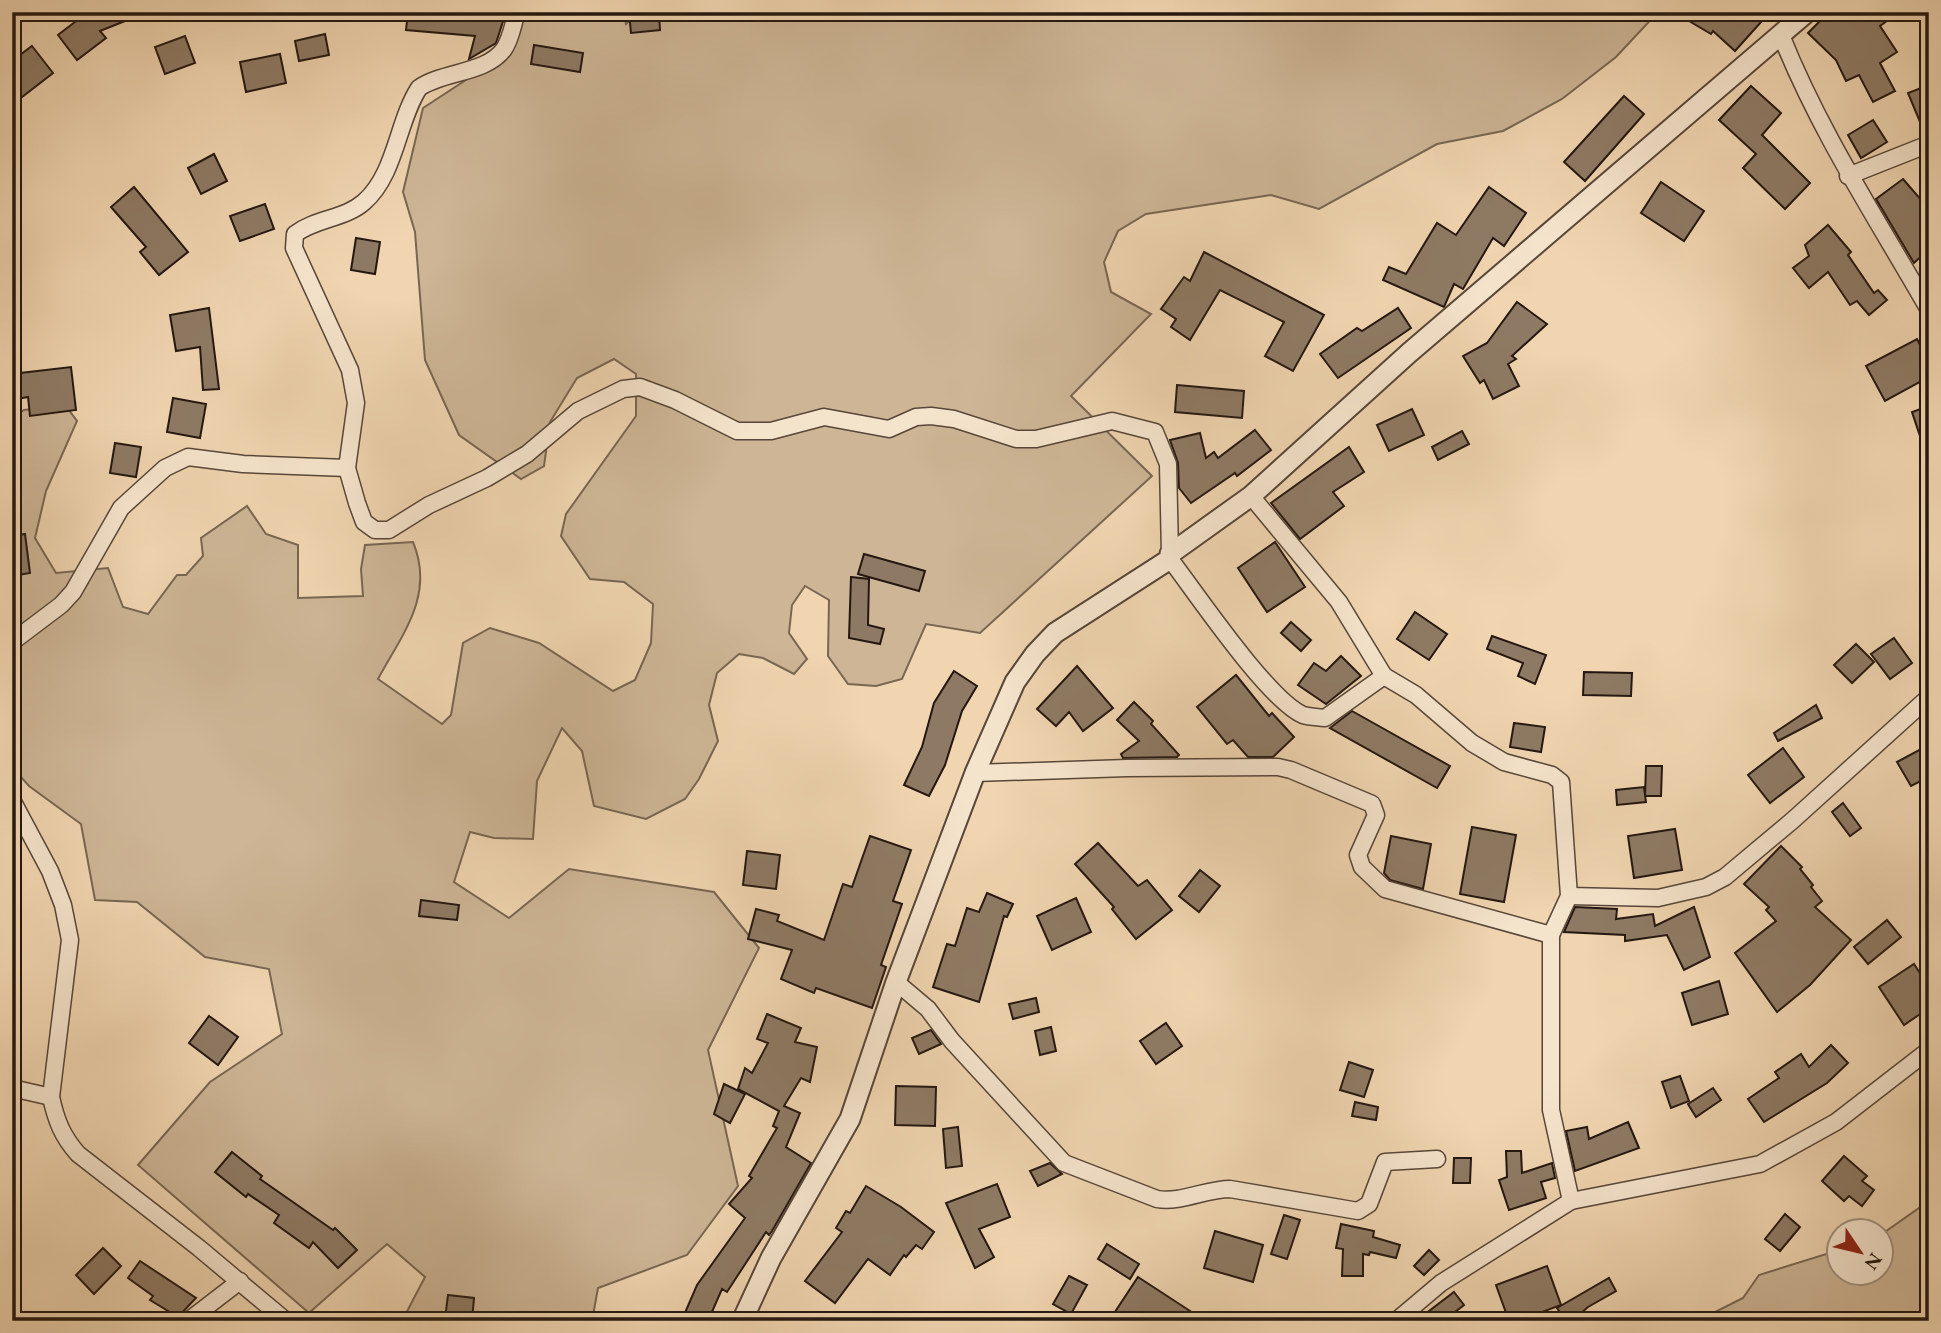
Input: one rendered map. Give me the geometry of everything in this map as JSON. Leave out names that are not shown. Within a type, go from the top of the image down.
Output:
[{"type":"street","points":[[517,12],[505,48],[499,55],[419,88],[386,170],[365,202],[346,212],[310,223],[295,234],[294,248],[350,370],[356,403],[347,468],[364,522],[375,530],[389,530],[429,505],[487,478],[527,454],[570,415],[623,389],[640,387],[737,431],[771,430],[824,417],[889,429],[916,416],[931,416],[954,419],[1016,439],[1036,439],[1112,421],[1155,432],[1162,443],[1168,464],[1170,556],[1253,667],[1302,714],[1325,718],[1384,676]]},
{"type":"street","points":[[742,1321],[771,1258],[850,1119],[896,982],[975,773],[1015,682],[1035,654],[1055,634],[1170,556],[1251,496],[1409,354],[1807,12]]},
{"type":"street","points":[[1781,36],[1803,92],[1848,176],[1929,310]]},
{"type":"street","points":[[1848,176],[1929,144]]},
{"type":"street","points":[[12,642],[61,605],[73,592],[121,508],[165,468],[188,457],[243,464],[347,468]]},
{"type":"street","points":[[1251,496],[1339,602],[1384,676],[1416,695],[1472,743],[1504,762],[1552,775],[1561,782],[1569,896],[1552,935],[1551,1110],[1571,1201]]},
{"type":"street","points":[[1569,896],[1658,898],[1706,887],[1725,877],[1793,820],[1929,697]]},
{"type":"street","points":[[975,773],[1140,768],[1278,767],[1291,770],[1372,804],[1376,815],[1359,855],[1362,867],[1385,889],[1552,935]]},
{"type":"street","points":[[12,800],[50,871],[63,905],[70,940],[51,1097],[56,1120],[65,1139],[78,1154],[240,1281],[286,1321]]},
{"type":"street","points":[[896,982],[928,1009],[952,1041],[1064,1163],[1157,1199],[1173,1200],[1213,1189],[1230,1189],[1358,1211],[1369,1204],[1385,1162],[1437,1159]]},
{"type":"street","points":[[1396,1321],[1441,1283],[1571,1201],[1760,1164],[1836,1122],[1929,1050]]},
{"type":"street","points":[[12,1088],[51,1097]]},
{"type":"street","points":[[188,1321],[240,1281]]},
{"type":"shaded area","points":[[516,12],[623,12],[626,24],[639,12],[1658,12],[1616,57],[1562,99],[1503,131],[1437,144],[1319,209],[1271,195],[1146,214],[1118,231],[1104,262],[1111,292],[1151,314],[1071,396],[1152,476],[980,633],[926,624],[902,679],[876,686],[848,684],[828,656],[829,600],[805,586],[792,605],[789,633],[807,659],[794,674],[763,658],[739,654],[717,673],[709,705],[718,741],[699,779],[685,799],[646,819],[594,806],[582,751],[562,728],[537,781],[533,839],[494,838],[470,832],[454,882],[509,918],[569,869],[714,892],[759,948],[708,1050],[738,1186],[687,1255],[598,1288],[592,1321],[402,1321],[425,1277],[387,1244],[309,1313],[138,1165],[210,1082],[282,1034],[269,969],[205,957],[137,902],[95,900],[81,824],[29,786],[12,767],[12,418],[24,410],[65,405],[77,421],[46,491],[35,538],[56,573],[108,568],[123,607],[148,614],[177,575],[186,575],[203,556],[201,538],[247,506],[266,534],[298,545],[298,598],[363,596],[361,569],[365,545],[413,542],[419,561],[418,597],[406,629],[378,679],[442,724],[451,715],[463,643],[490,628],[539,643],[613,691],[635,680],[651,643],[653,604],[624,582],[590,579],[561,536],[566,514],[636,416],[636,374],[614,359],[577,378],[550,422],[544,466],[521,479],[459,435],[425,360],[415,232],[403,192],[423,108],[501,57]]},
{"type":"shaded area","points":[[1929,1201],[1929,1321],[1714,1321],[1713,1313],[1743,1298],[1759,1275],[1826,1254],[1826,1288],[1896,1288],[1896,1224]]},
{"type":"building","points":[[88,12],[145,13],[100,31],[106,38],[77,60],[58,35]]},
{"type":"building","points":[[408,12],[506,12],[496,43],[469,59],[475,36],[406,30]]},
{"type":"building","points":[[629,12],[659,12],[660,30],[631,33]]},
{"type":"building","points":[[1674,12],[1770,12],[1735,51],[1713,31],[1711,34]]},
{"type":"building","points":[[1829,12],[1899,12],[1880,26],[1897,52],[1880,63],[1895,91],[1873,102],[1859,75],[1846,81],[1836,60],[1808,33]]},
{"type":"building","points":[[325,34],[329,55],[299,61],[295,41]]},
{"type":"building","points":[[185,36],[195,63],[165,74],[155,47]]},
{"type":"building","points":[[534,45],[583,53],[580,72],[531,64]]},
{"type":"building","points":[[32,46],[53,73],[22,97],[12,83],[12,61]]},
{"type":"building","points":[[280,54],[286,83],[246,92],[240,62]]},
{"type":"building","points":[[1929,85],[1929,134],[1925,134],[1908,93]]},
{"type":"building","points":[[1751,86],[1781,113],[1762,135],[1810,183],[1785,209],[1743,168],[1756,154],[1719,120]]},
{"type":"building","points":[[1624,96],[1644,114],[1585,181],[1564,162]]},
{"type":"building","points":[[1873,120],[1887,142],[1861,158],[1848,135]]},
{"type":"building","points":[[214,154],[227,181],[201,194],[188,168]]},
{"type":"building","points":[[1903,179],[1929,209],[1929,249],[1914,263],[1876,199]]},
{"type":"building","points":[[1661,182],[1704,211],[1684,241],[1641,213]]},
{"type":"building","points":[[134,187],[188,252],[159,275],[140,252],[146,247],[111,207]]},
{"type":"building","points":[[1489,187],[1526,213],[1504,246],[1493,238],[1463,289],[1454,284],[1444,307],[1383,280],[1389,267],[1406,274],[1437,223],[1456,235]]},
{"type":"building","points":[[265,204],[274,229],[240,241],[230,216]]},
{"type":"building","points":[[1828,225],[1851,252],[1848,255],[1874,293],[1878,290],[1887,300],[1869,315],[1857,301],[1850,305],[1828,272],[1809,288],[1793,268],[1809,256],[1805,245]]},
{"type":"building","points":[[356,238],[380,242],[375,274],[351,270]]},
{"type":"building","points":[[1204,252],[1324,315],[1293,371],[1265,356],[1284,322],[1220,290],[1190,340],[1171,327],[1176,319],[1161,309],[1184,277],[1190,281]]},
{"type":"building","points":[[1517,302],[1547,324],[1512,356],[1516,359],[1508,364],[1519,386],[1493,399],[1484,380],[1480,383],[1463,356],[1487,343]]},
{"type":"building","points":[[209,308],[219,389],[203,390],[200,347],[176,351],[170,315]]},
{"type":"building","points":[[1398,308],[1411,328],[1338,378],[1320,354],[1357,328],[1362,331]]},
{"type":"building","points":[[1917,339],[1929,362],[1929,377],[1885,401],[1866,366]]},
{"type":"building","points":[[71,367],[76,410],[30,416],[28,397],[12,400],[12,374]]},
{"type":"building","points":[[1177,385],[1244,391],[1242,418],[1175,412]]},
{"type":"building","points":[[173,398],[206,404],[200,438],[167,432]]},
{"type":"building","points":[[1929,406],[1929,454],[1926,454],[1912,412]]},
{"type":"building","points":[[1412,409],[1424,435],[1389,451],[1377,425]]},
{"type":"building","points":[[1255,430],[1271,450],[1237,476],[1235,473],[1191,503],[1179,488],[1178,463],[1170,440],[1200,433],[1206,458],[1214,452],[1218,458]]},
{"type":"building","points":[[1462,431],[1469,444],[1438,460],[1432,447]]},
{"type":"building","points":[[115,443],[141,447],[136,477],[110,473]]},
{"type":"building","points":[[1349,447],[1364,472],[1333,492],[1344,506],[1300,539],[1271,503]]},
{"type":"building","points":[[25,534],[30,573],[12,576],[12,536]]},
{"type":"building","points":[[1275,542],[1305,587],[1267,612],[1238,568]]},
{"type":"building","points":[[864,554],[925,571],[919,591],[858,574]]},
{"type":"building","points":[[851,577],[869,579],[868,625],[884,629],[880,644],[849,638]]},
{"type":"building","points":[[1415,612],[1447,634],[1429,660],[1397,639]]},
{"type":"building","points":[[1291,622],[1311,640],[1301,651],[1281,633]]},
{"type":"building","points":[[1492,636],[1546,655],[1535,684],[1518,676],[1523,663],[1487,649]]},
{"type":"building","points":[[1894,638],[1912,663],[1890,679],[1871,654]]},
{"type":"building","points":[[1856,644],[1874,662],[1852,683],[1834,665]]},
{"type":"building","points":[[1341,656],[1361,676],[1326,704],[1298,685],[1314,663],[1326,671]]},
{"type":"building","points":[[1077,666],[1113,708],[1083,731],[1069,712],[1056,726],[1037,709]]},
{"type":"building","points":[[954,671],[977,686],[962,711],[945,765],[929,796],[904,785],[922,747],[934,703]]},
{"type":"building","points":[[1584,672],[1632,673],[1631,696],[1583,695]]},
{"type":"building","points":[[1236,675],[1269,716],[1272,713],[1294,737],[1273,757],[1248,757],[1233,740],[1227,744],[1197,707]]},
{"type":"building","points":[[1134,702],[1153,721],[1151,724],[1179,755],[1177,757],[1123,758],[1121,754],[1139,741],[1117,720]]},
{"type":"building","points":[[1816,705],[1822,718],[1778,741],[1774,733]]},
{"type":"building","points":[[1352,711],[1450,766],[1437,788],[1330,728]]},
{"type":"building","points":[[1514,723],[1545,727],[1541,752],[1510,747]]},
{"type":"building","points":[[1783,748],[1804,777],[1770,803],[1748,775]]},
{"type":"building","points":[[1921,749],[1929,763],[1929,777],[1911,786],[1897,762]]},
{"type":"building","points":[[1646,766],[1662,766],[1661,796],[1645,796]]},
{"type":"building","points":[[1644,787],[1646,802],[1617,805],[1616,790]]},
{"type":"building","points":[[1843,803],[1861,828],[1850,836],[1832,812]]},
{"type":"building","points":[[1472,827],[1516,835],[1504,902],[1460,894]]},
{"type":"building","points":[[1675,829],[1682,870],[1634,878],[1628,836]]},
{"type":"building","points":[[870,836],[911,850],[893,901],[902,904],[881,965],[886,967],[872,1008],[816,988],[814,993],[781,979],[792,950],[748,939],[756,909],[779,915],[777,921],[824,940],[843,884],[852,887]]},
{"type":"building","points":[[1391,836],[1431,844],[1423,889],[1390,880],[1384,873]]},
{"type":"building","points":[[1098,843],[1138,886],[1147,880],[1172,910],[1136,939],[1112,909],[1114,907],[1075,864]]},
{"type":"building","points":[[1781,846],[1802,867],[1800,869],[1822,901],[1815,907],[1851,940],[1810,985],[1777,1012],[1735,953],[1776,921],[1766,910],[1769,907],[1744,884]]},
{"type":"building","points":[[747,851],[780,855],[776,889],[743,885]]},
{"type":"building","points":[[1200,870],[1220,886],[1199,912],[1179,896]]},
{"type":"building","points":[[987,893],[1013,904],[1007,917],[1004,916],[979,1002],[933,987],[947,944],[955,946],[967,908],[979,912]]},
{"type":"building","points":[[1076,898],[1091,932],[1052,950],[1037,916]]},
{"type":"building","points":[[421,900],[459,905],[457,920],[419,916]]},
{"type":"building","points":[[1575,907],[1617,909],[1616,919],[1653,914],[1655,926],[1694,907],[1710,957],[1684,970],[1667,935],[1625,941],[1625,935],[1564,932]]},
{"type":"building","points":[[1887,920],[1901,937],[1868,964],[1854,947]]},
{"type":"building","points":[[1914,964],[1929,987],[1929,1008],[1904,1025],[1879,987]]},
{"type":"building","points":[[1719,981],[1728,1014],[1692,1025],[1682,993]]},
{"type":"building","points":[[1036,998],[1039,1012],[1013,1019],[1009,1004]]},
{"type":"building","points":[[767,1014],[801,1028],[795,1042],[817,1047],[810,1082],[801,1078],[784,1106],[800,1113],[786,1147],[811,1163],[772,1231],[769,1235],[766,1232],[727,1292],[722,1289],[708,1321],[696,1321],[684,1315],[697,1285],[745,1218],[729,1204],[752,1178],[749,1176],[777,1128],[773,1126],[779,1111],[738,1089],[745,1068],[752,1073],[768,1043],[757,1039]]},
{"type":"building","points":[[209,1016],[238,1037],[218,1065],[189,1043]]},
{"type":"building","points":[[1166,1023],[1182,1046],[1156,1064],[1140,1041]]},
{"type":"building","points":[[1051,1027],[1056,1051],[1040,1055],[1035,1031]]},
{"type":"building","points":[[931,1030],[941,1044],[919,1054],[912,1038]]},
{"type":"building","points":[[1831,1045],[1848,1063],[1827,1083],[1764,1122],[1748,1099],[1779,1078],[1775,1072],[1801,1054],[1809,1067]]},
{"type":"building","points":[[1349,1062],[1373,1070],[1364,1097],[1340,1090]]},
{"type":"building","points":[[1680,1076],[1689,1101],[1671,1108],[1662,1082]]},
{"type":"building","points":[[724,1084],[745,1094],[730,1123],[714,1114]]},
{"type":"building","points":[[896,1086],[936,1087],[935,1126],[895,1125]]},
{"type":"building","points":[[1713,1088],[1721,1100],[1696,1117],[1688,1104]]},
{"type":"building","points":[[1355,1102],[1378,1107],[1376,1120],[1352,1116]]},
{"type":"building","points":[[1628,1122],[1639,1148],[1575,1171],[1566,1131],[1587,1127],[1589,1139]]},
{"type":"building","points":[[958,1127],[962,1166],[946,1168],[943,1129]]},
{"type":"building","points":[[1506,1151],[1521,1151],[1522,1173],[1552,1163],[1555,1178],[1541,1182],[1546,1198],[1509,1210],[1499,1180],[1507,1177]]},
{"type":"building","points":[[232,1152],[262,1176],[260,1179],[333,1230],[335,1228],[357,1250],[338,1268],[313,1242],[309,1248],[274,1223],[279,1215],[248,1194],[246,1197],[215,1172]]},
{"type":"building","points":[[1844,1156],[1867,1176],[1862,1181],[1874,1190],[1862,1206],[1849,1196],[1844,1201],[1822,1181]]},
{"type":"building","points":[[1454,1158],[1471,1158],[1470,1183],[1453,1183]]},
{"type":"building","points":[[1050,1163],[1062,1174],[1038,1186],[1030,1171]]},
{"type":"building","points":[[997,1184],[1010,1217],[979,1229],[994,1257],[975,1268],[946,1203]]},
{"type":"building","points":[[866,1186],[901,1207],[934,1232],[922,1249],[916,1245],[906,1257],[904,1255],[890,1275],[868,1259],[835,1303],[805,1281],[842,1232],[836,1228],[846,1211],[850,1213]]},
{"type":"building","points":[[1785,1214],[1800,1227],[1780,1251],[1765,1239]]},
{"type":"building","points":[[1284,1215],[1300,1220],[1287,1259],[1271,1254]]},
{"type":"building","points":[[1341,1224],[1374,1231],[1373,1237],[1400,1245],[1396,1258],[1370,1252],[1369,1255],[1363,1254],[1363,1276],[1342,1276],[1343,1249],[1336,1248]]},
{"type":"building","points":[[1215,1231],[1263,1245],[1253,1282],[1204,1268]]},
{"type":"building","points":[[1107,1244],[1139,1264],[1130,1279],[1098,1259]]},
{"type":"building","points":[[103,1248],[121,1266],[94,1294],[76,1275]]},
{"type":"building","points":[[1429,1250],[1439,1260],[1424,1275],[1414,1266]]},
{"type":"building","points":[[140,1261],[196,1298],[178,1317],[150,1300],[153,1296],[128,1278]]},
{"type":"building","points":[[1547,1266],[1561,1305],[1518,1321],[1509,1321],[1496,1285]]},
{"type":"building","points":[[1069,1276],[1087,1285],[1071,1314],[1053,1304]]},
{"type":"building","points":[[1138,1277],[1190,1311],[1183,1321],[1168,1321],[1156,1313],[1147,1321],[1109,1321]]},
{"type":"building","points":[[1609,1278],[1616,1291],[1588,1307],[1572,1321],[1566,1321],[1557,1308]]},
{"type":"building","points":[[1454,1292],[1464,1305],[1443,1321],[1416,1321]]},
{"type":"building","points":[[448,1295],[474,1298],[472,1321],[445,1319]]}]
